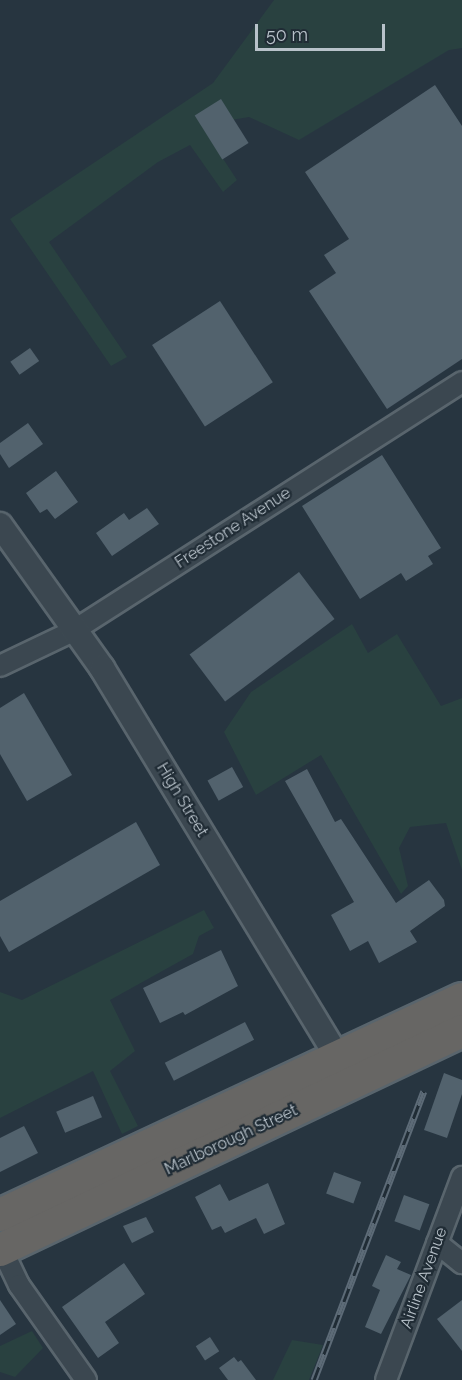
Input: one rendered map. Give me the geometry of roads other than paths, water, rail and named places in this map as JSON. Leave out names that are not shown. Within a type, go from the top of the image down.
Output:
[{"type":"highway","name":"Marlborough Street","points":[[0,1248],[345,1070],[462,999]]},
{"type":"highway","name":"Marlborough Street","points":[[0,1215],[345,1070],[462,1031]]},
{"type":"street","name":"Freestone Avenue","points":[[0,666],[74,631],[462,382]]},
{"type":"street","name":"High Street","points":[[0,525],[102,668],[345,1070]]},
{"type":"street","name":"Airline Avenue","points":[[386,1380],[462,1177]]},
{"type":"street","points":[[437,1243],[462,1263]]},
{"type":"street","points":[[0,1248],[19,1285],[86,1380]]},
{"type":"railway","points":[[314,1380],[424,1091]]}]
